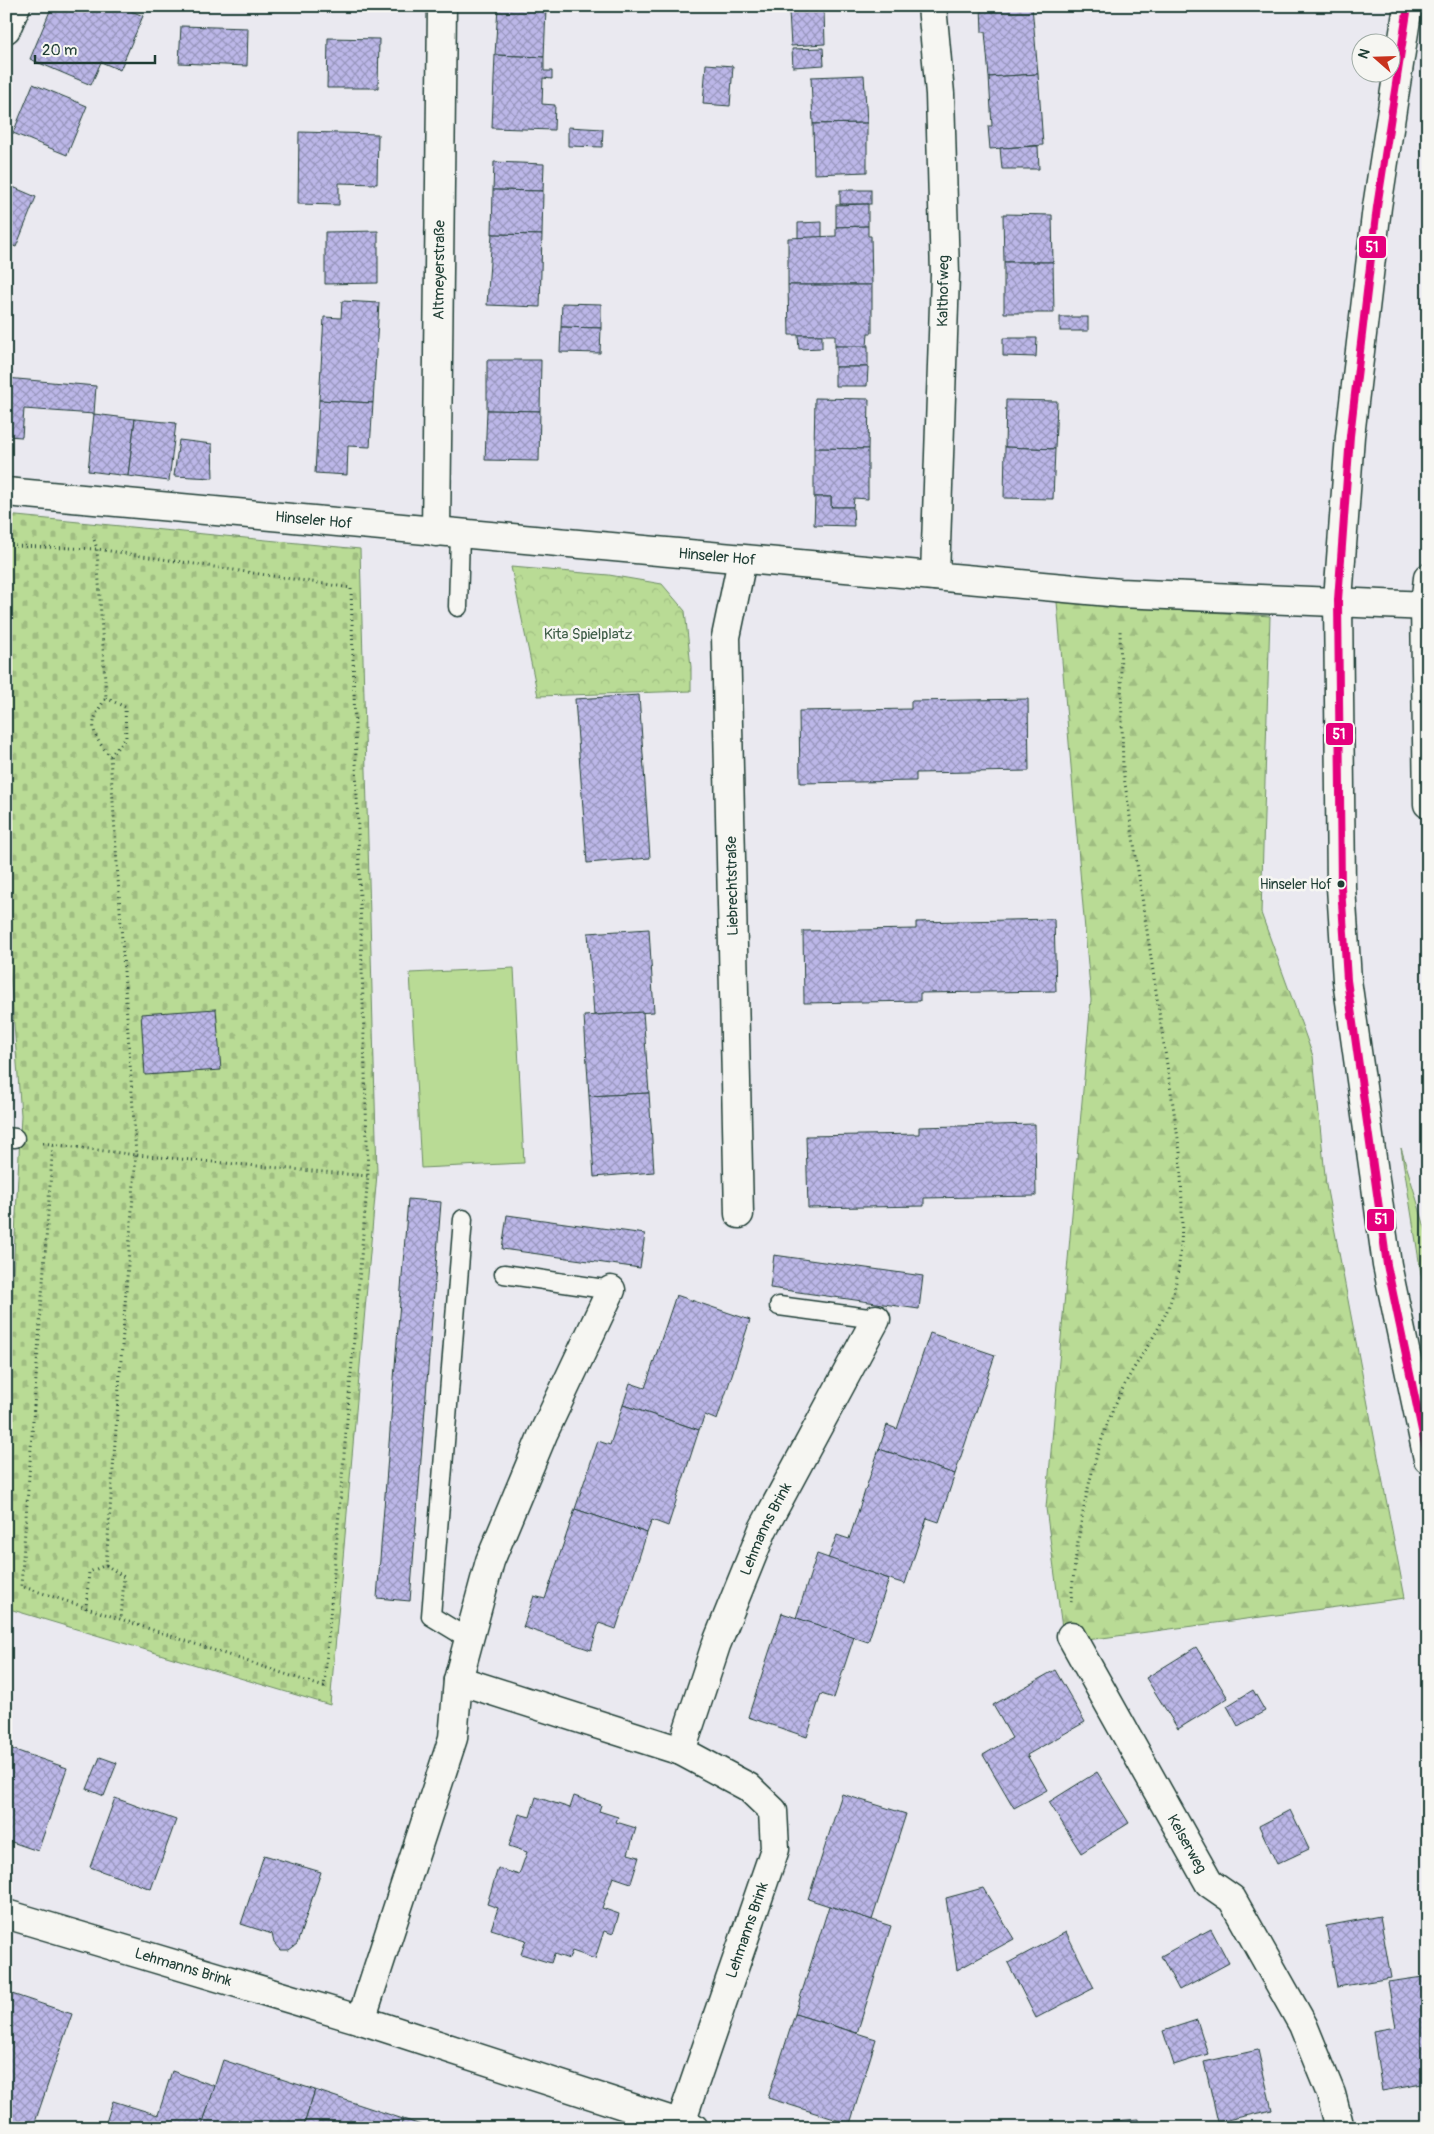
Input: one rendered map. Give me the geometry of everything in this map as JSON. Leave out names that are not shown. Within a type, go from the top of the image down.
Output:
[{"type":"street","points":[[6,29],[16,6]]},
{"type":"street","name":"Altmeyerstraße","points":[[442,6],[448,533]]},
{"type":"street","name":"Kalthofweg","points":[[932,6],[940,94],[945,275],[935,576]]},
{"type":"street","points":[[1408,6],[1377,207],[1351,427],[1338,600],[1341,887],[1347,980],[1387,1265],[1428,1459]]},
{"type":"street","name":"Hinseler Hof","points":[[6,492],[1120,593],[1338,600],[1426,606]]},
{"type":"street","name":"Liebrechtstraße","points":[[740,1214],[726,638],[742,560]]},
{"type":"street","points":[[1428,578],[1426,606],[1428,804]]},
{"type":"street","points":[[361,2020],[453,1738],[458,1680],[490,1561],[543,1434],[611,1290]]},
{"type":"street","name":"Lehmanns Brink","points":[[681,1751],[716,1645],[764,1529],[876,1319]]},
{"type":"street","name":"Kelserweg","points":[[1071,1636],[1209,1883],[1232,1899],[1303,2025],[1331,2094],[1340,2128]]},
{"type":"street","name":"Lehmanns Brink","points":[[6,1914],[361,2020],[687,2125],[775,1849],[773,1811],[748,1787],[681,1751],[458,1680]]},
{"type":"lane","points":[[448,533],[458,607]]},
{"type":"lane","points":[[463,1218],[431,1616],[470,1638]]},
{"type":"lane","points":[[504,1274],[611,1290]]},
{"type":"lane","points":[[778,1306],[876,1319]]},
{"type":"path","points":[[82,498],[97,549],[106,698],[94,714],[95,739],[110,756],[136,1155],[106,1565]]},
{"type":"path","points":[[15,546],[97,549],[351,588],[368,1176],[324,1687],[20,1586],[53,1144]]},
{"type":"path","points":[[1071,1636],[1070,1601],[1091,1478],[1105,1428],[1124,1385],[1149,1345],[1170,1303],[1178,1260],[1183,1211],[1180,1152],[1123,770],[1119,666],[1120,593]]},
{"type":"path","points":[[106,698],[125,707],[126,738],[110,756]]},
{"type":"path","points":[[11,1138],[136,1155],[368,1176]]},
{"type":"path","points":[[106,1565],[124,1577],[121,1620]]},
{"type":"path","points":[[86,1609],[89,1572],[106,1565]]},
{"type":"green space","points":[[6,515],[360,549],[377,1174],[330,1705],[6,1608],[6,1417],[21,1115],[6,921]]},
{"type":"green space","name":"Kita Spielplatz","points":[[511,567],[609,575],[662,584],[685,611],[691,667],[691,691],[538,696]]},
{"type":"green space","points":[[1057,602],[1270,616],[1261,913],[1313,1056],[1326,1185],[1405,1598],[1064,1643],[1046,1508],[1091,1000]]},
{"type":"green space","points":[[514,968],[524,1163],[421,1168],[410,973]]},
{"type":"green space","points":[[1401,1148],[1428,1237],[1428,1317]]},
{"type":"building","points":[[52,6],[120,6],[143,16],[120,70],[101,62],[91,85],[30,59]]},
{"type":"building","points":[[794,6],[849,6],[849,10],[794,12]]},
{"type":"building","points":[[981,6],[1032,6],[1038,74],[989,77],[985,32],[982,32]]},
{"type":"building","points":[[498,7],[546,9],[544,57],[495,55]]},
{"type":"building","points":[[824,11],[825,44],[791,46],[789,12]]},
{"type":"building","points":[[181,26],[248,28],[247,66],[179,63]]},
{"type":"building","points":[[328,38],[379,39],[378,88],[327,88]]},
{"type":"building","points":[[823,48],[824,65],[793,67],[792,49]]},
{"type":"building","points":[[495,55],[544,57],[544,71],[552,71],[552,79],[543,78],[542,104],[555,105],[554,130],[492,128]]},
{"type":"building","points":[[706,64],[733,66],[730,106],[703,104]]},
{"type":"building","points":[[1038,74],[1043,145],[990,149],[988,126],[992,126],[989,77]]},
{"type":"building","points":[[864,75],[867,123],[813,124],[811,77]]},
{"type":"building","points":[[33,84],[87,106],[67,155],[13,133]]},
{"type":"building","points":[[867,123],[867,172],[814,174],[813,124]]},
{"type":"building","points":[[568,127],[603,129],[602,147],[568,146]]},
{"type":"building","points":[[299,132],[378,134],[377,184],[339,183],[339,205],[298,204]]},
{"type":"building","points":[[1038,146],[1039,169],[1002,169],[1000,148]]},
{"type":"building","points":[[494,162],[544,164],[543,191],[493,190]]},
{"type":"building","points":[[6,184],[36,197],[16,247],[6,243]]},
{"type":"building","points":[[493,190],[543,191],[542,235],[492,234]]},
{"type":"building","points":[[840,190],[871,190],[871,204],[840,204]]},
{"type":"building","points":[[868,204],[868,226],[836,227],[836,205]]},
{"type":"building","points":[[1003,214],[1052,215],[1053,262],[1004,262]]},
{"type":"building","points":[[822,222],[822,237],[798,238],[798,223]]},
{"type":"building","points":[[868,226],[868,236],[871,236],[872,285],[788,285],[788,238],[836,236],[836,227]]},
{"type":"building","points":[[378,231],[378,283],[325,284],[325,232]]},
{"type":"building","points":[[492,234],[542,235],[540,307],[487,305]]},
{"type":"building","points":[[1004,262],[1053,262],[1054,313],[1004,313]]},
{"type":"building","points":[[788,285],[872,285],[872,333],[868,333],[867,347],[835,346],[835,335],[789,335]]},
{"type":"building","points":[[342,301],[379,303],[373,403],[319,400],[324,317],[341,318]]},
{"type":"building","points":[[562,303],[601,304],[601,328],[561,327]]},
{"type":"building","points":[[1060,317],[1088,317],[1088,331],[1060,331]]},
{"type":"building","points":[[561,327],[601,328],[600,353],[560,352]]},
{"type":"building","points":[[798,335],[822,335],[822,348],[799,349]]},
{"type":"building","points":[[1003,338],[1037,338],[1036,357],[1003,356]]},
{"type":"building","points":[[835,346],[868,346],[868,367],[835,367]]},
{"type":"building","points":[[487,360],[541,360],[540,411],[487,410]]},
{"type":"building","points":[[835,367],[868,367],[867,386],[835,386]]},
{"type":"building","points":[[6,378],[96,386],[94,414],[24,409],[22,437],[6,436]]},
{"type":"building","points":[[815,398],[869,399],[868,449],[814,448]]},
{"type":"building","points":[[319,400],[373,403],[370,447],[348,446],[347,475],[315,473]]},
{"type":"building","points":[[1006,400],[1057,401],[1055,449],[1005,447]]},
{"type":"building","points":[[487,410],[540,411],[539,461],[485,460]]},
{"type":"building","points":[[94,414],[135,419],[128,476],[88,471]]},
{"type":"building","points":[[135,419],[176,423],[169,481],[128,476]]},
{"type":"building","points":[[179,440],[212,444],[213,478],[174,476]]},
{"type":"building","points":[[1005,447],[1055,449],[1053,499],[1004,498]]},
{"type":"building","points":[[814,448],[868,449],[868,499],[854,498],[853,507],[831,507],[831,497],[814,497]]},
{"type":"building","points":[[815,497],[831,497],[831,507],[853,507],[854,526],[814,525]]},
{"type":"building","points":[[639,695],[650,858],[587,863],[575,699]]},
{"type":"building","points":[[1028,699],[1029,771],[916,773],[916,781],[800,783],[799,711],[911,709],[911,701]]},
{"type":"building","points":[[1054,919],[1056,991],[920,993],[920,1001],[804,1003],[803,931],[916,929],[916,922]]},
{"type":"building","points":[[649,929],[654,1012],[594,1015],[588,933]]},
{"type":"building","points":[[216,1009],[221,1070],[145,1075],[141,1014]]},
{"type":"building","points":[[643,1012],[649,1093],[589,1096],[584,1016]]},
{"type":"building","points":[[649,1093],[654,1172],[594,1177],[589,1096]]},
{"type":"building","points":[[1035,1124],[1036,1196],[924,1198],[924,1206],[808,1208],[806,1136],[919,1134],[919,1127]]},
{"type":"building","points":[[408,1199],[441,1202],[410,1601],[377,1598]]},
{"type":"building","points":[[507,1215],[645,1234],[640,1268],[502,1249]]},
{"type":"building","points":[[774,1255],[923,1276],[919,1309],[770,1288]]},
{"type":"building","points":[[676,1295],[750,1320],[717,1420],[705,1415],[699,1430],[623,1405],[630,1383],[645,1388]]},
{"type":"building","points":[[930,1333],[995,1355],[955,1474],[879,1449],[887,1425],[897,1429]]},
{"type":"building","points":[[623,1405],[699,1430],[668,1526],[652,1520],[647,1533],[575,1509],[598,1441],[610,1445]]},
{"type":"building","points":[[879,1449],[955,1474],[939,1522],[927,1518],[905,1584],[828,1559],[837,1535],[849,1539]]},
{"type":"building","points":[[575,1509],[647,1533],[616,1629],[599,1623],[591,1650],[523,1627],[534,1596],[545,1599]]},
{"type":"building","points":[[817,1554],[889,1579],[868,1642],[796,1618]]},
{"type":"building","points":[[782,1613],[854,1637],[834,1698],[821,1694],[807,1737],[748,1717]]},
{"type":"building","points":[[1196,1647],[1228,1698],[1178,1729],[1146,1678]]},
{"type":"building","points":[[1055,1670],[1085,1722],[1027,1755],[1047,1790],[1014,1808],[983,1755],[1012,1738],[993,1705]]},
{"type":"building","points":[[1253,1690],[1265,1711],[1238,1726],[1227,1706]]},
{"type":"building","points":[[6,1747],[67,1768],[38,1851],[6,1840]]},
{"type":"building","points":[[100,1757],[117,1763],[104,1796],[87,1789]]},
{"type":"building","points":[[1097,1772],[1129,1823],[1081,1853],[1049,1802]]},
{"type":"building","points":[[842,1794],[906,1814],[872,1920],[808,1899]]},
{"type":"building","points":[[574,1796],[601,1805],[599,1811],[618,1817],[616,1822],[636,1828],[628,1854],[639,1857],[631,1883],[613,1877],[602,1908],[619,1914],[613,1934],[604,1931],[595,1959],[572,1951],[569,1959],[554,1954],[551,1963],[521,1954],[526,1940],[491,1929],[498,1908],[487,1904],[498,1868],[519,1875],[527,1852],[509,1846],[519,1814],[530,1817],[536,1797],[570,1808]]},
{"type":"building","points":[[115,1798],[176,1820],[151,1889],[90,1867]]},
{"type":"building","points":[[1290,1810],[1309,1849],[1277,1864],[1259,1826]]},
{"type":"building","points":[[264,1855],[321,1872],[297,1944],[289,1950],[280,1950],[274,1943],[272,1934],[241,1924]]},
{"type":"building","points":[[983,1888],[1014,1939],[957,1970],[946,1898]]},
{"type":"building","points":[[829,1906],[891,1926],[857,2033],[795,2014]]},
{"type":"building","points":[[1380,1916],[1391,1978],[1337,1987],[1326,1926]]},
{"type":"building","points":[[1211,1929],[1229,1963],[1179,1990],[1161,1956]]},
{"type":"building","points":[[1066,1932],[1094,1988],[1036,2018],[1008,1963]]},
{"type":"building","points":[[1423,1977],[1428,2005],[1428,2083],[1382,2091],[1373,2031],[1396,2027],[1388,1982]]},
{"type":"building","points":[[6,1992],[72,2014],[33,2128],[6,2128]]},
{"type":"building","points":[[795,2014],[876,2039],[850,2124],[768,2098]]},
{"type":"building","points":[[1197,2020],[1208,2054],[1174,2065],[1163,2031]]},
{"type":"building","points":[[1258,2050],[1272,2110],[1218,2122],[1204,2062]]},
{"type":"building","points":[[223,2060],[315,2090],[303,2128],[201,2128]]},
{"type":"building","points":[[172,2071],[215,2086],[201,2128],[104,2128],[113,2101],[158,2115]]},
{"type":"building","points":[[315,2090],[403,2119],[400,2128],[303,2128]]},
{"type":"building","points":[[403,2119],[430,2128],[400,2128]]},
{"type":"building","points":[[1138,2119],[1139,2128],[1082,2128],[1082,2124]]},
{"type":"transit line","name":"51","points":[[1408,6],[1377,207],[1350,436],[1338,600],[1341,887],[1347,980],[1387,1265],[1428,1459]]},
{"type":"place","name":"Hinseler Hof","points":[[1341,884]]}]
